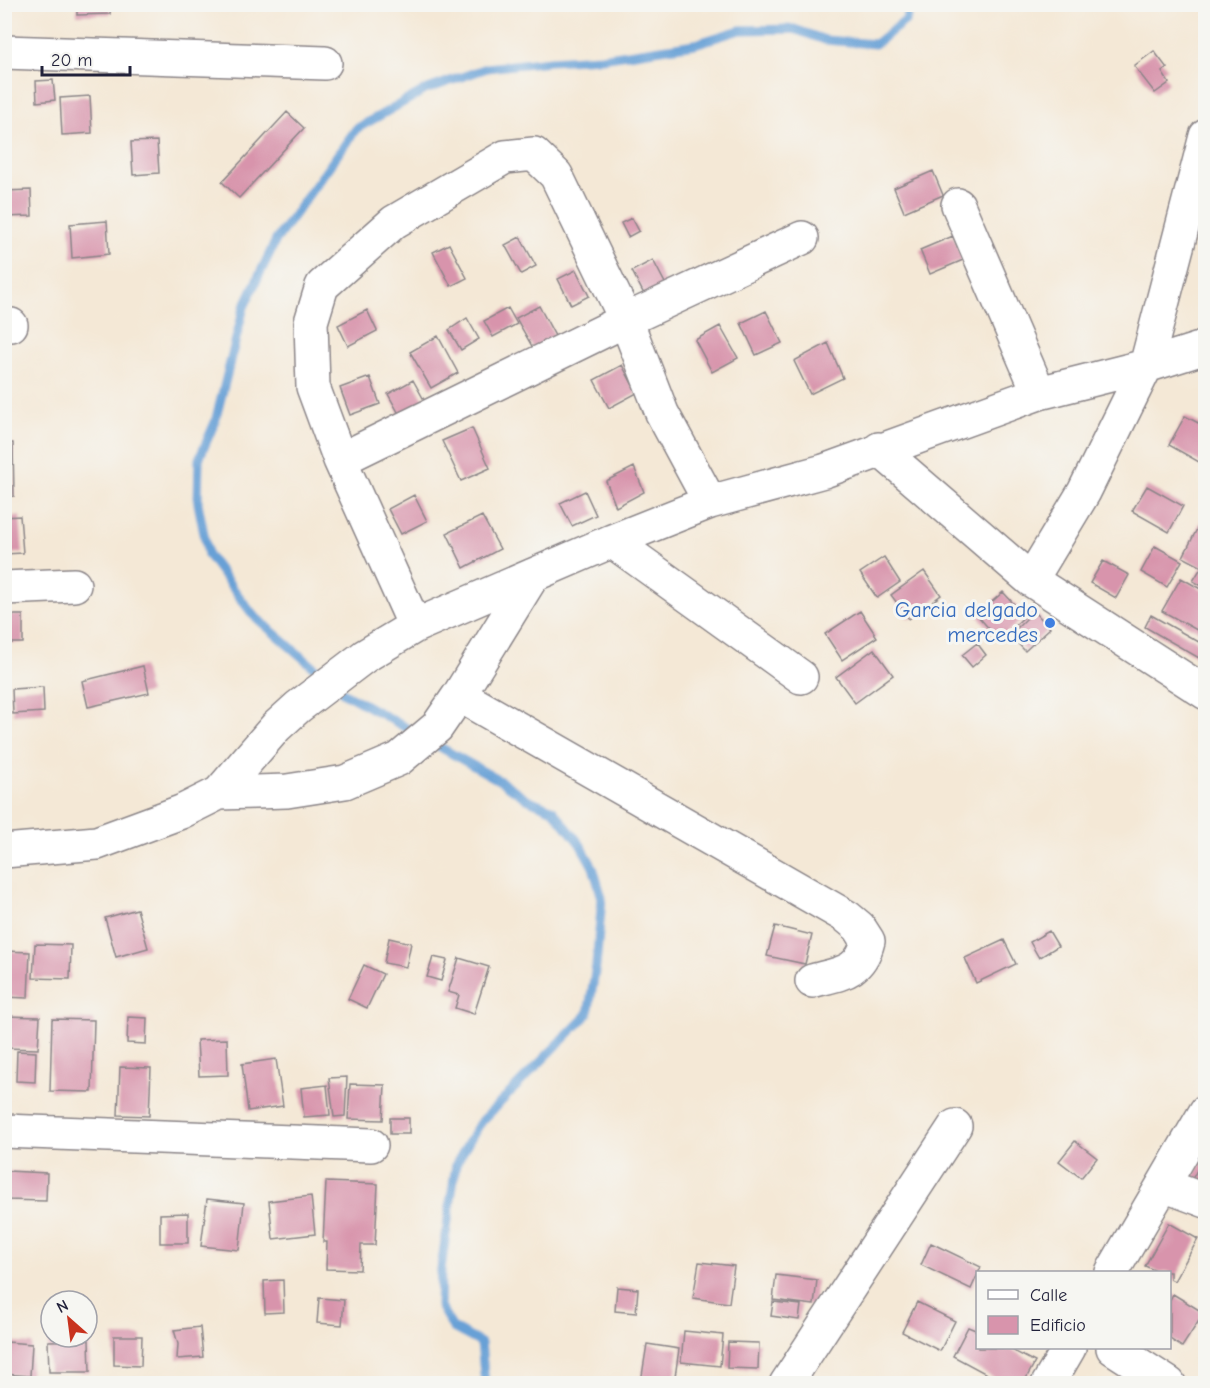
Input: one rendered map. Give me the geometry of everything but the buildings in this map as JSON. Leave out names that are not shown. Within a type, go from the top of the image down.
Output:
[{"type":"street","points":[[4,52],[325,63]]},
{"type":"street","points":[[1031,580],[1084,492],[1146,366],[1206,136]]},
{"type":"street","points":[[415,626],[340,460],[314,387],[311,322],[322,286],[394,222],[505,157],[534,154],[556,175],[626,320],[662,413],[710,502]]},
{"type":"street","points":[[958,205],[1039,393]]},
{"type":"street","points":[[340,460],[626,320],[802,238]]},
{"type":"street","points":[[4,851],[97,843],[181,812],[219,793],[276,727],[364,656],[415,626],[612,541],[710,502],[824,471],[879,449],[1039,393],[1146,366],[1206,347]]},
{"type":"street","points":[[879,449],[1031,580],[1206,693]]},
{"type":"street","points":[[612,541],[801,677]]},
{"type":"street","points":[[219,793],[287,791],[345,782],[399,759],[436,727],[459,695],[533,575]]},
{"type":"street","points":[[4,588],[74,585]]},
{"type":"street","points":[[459,695],[847,917],[859,927],[868,941],[865,954],[858,966],[812,981]]},
{"type":"street","points":[[1113,1271],[1206,1111]]},
{"type":"street","points":[[786,1383],[955,1126]]},
{"type":"street","points":[[4,1131],[371,1145]]},
{"type":"street","points":[[1163,1185],[1206,1201]]},
{"type":"street","points":[[1048,1383],[1068,1349]]},
{"type":"street","points":[[1116,1349],[1168,1383]]},
{"type":"waterway","points":[[419,735],[344,693],[253,615],[208,555],[198,503],[199,459],[215,422],[244,307],[276,240],[356,129],[425,90],[487,68],[601,58],[695,44],[740,30],[794,29],[825,40],[875,44],[906,20],[910,4]]},
{"type":"waterway","points":[[431,742],[504,783],[527,799],[553,810],[580,844],[593,867],[602,898],[596,966],[588,1014],[479,1124],[456,1164],[441,1269],[440,1306],[453,1328],[481,1343],[485,1384]]},
{"type":"place","name":"Garcia delgado mercedes","points":[[1050,623]]}]
